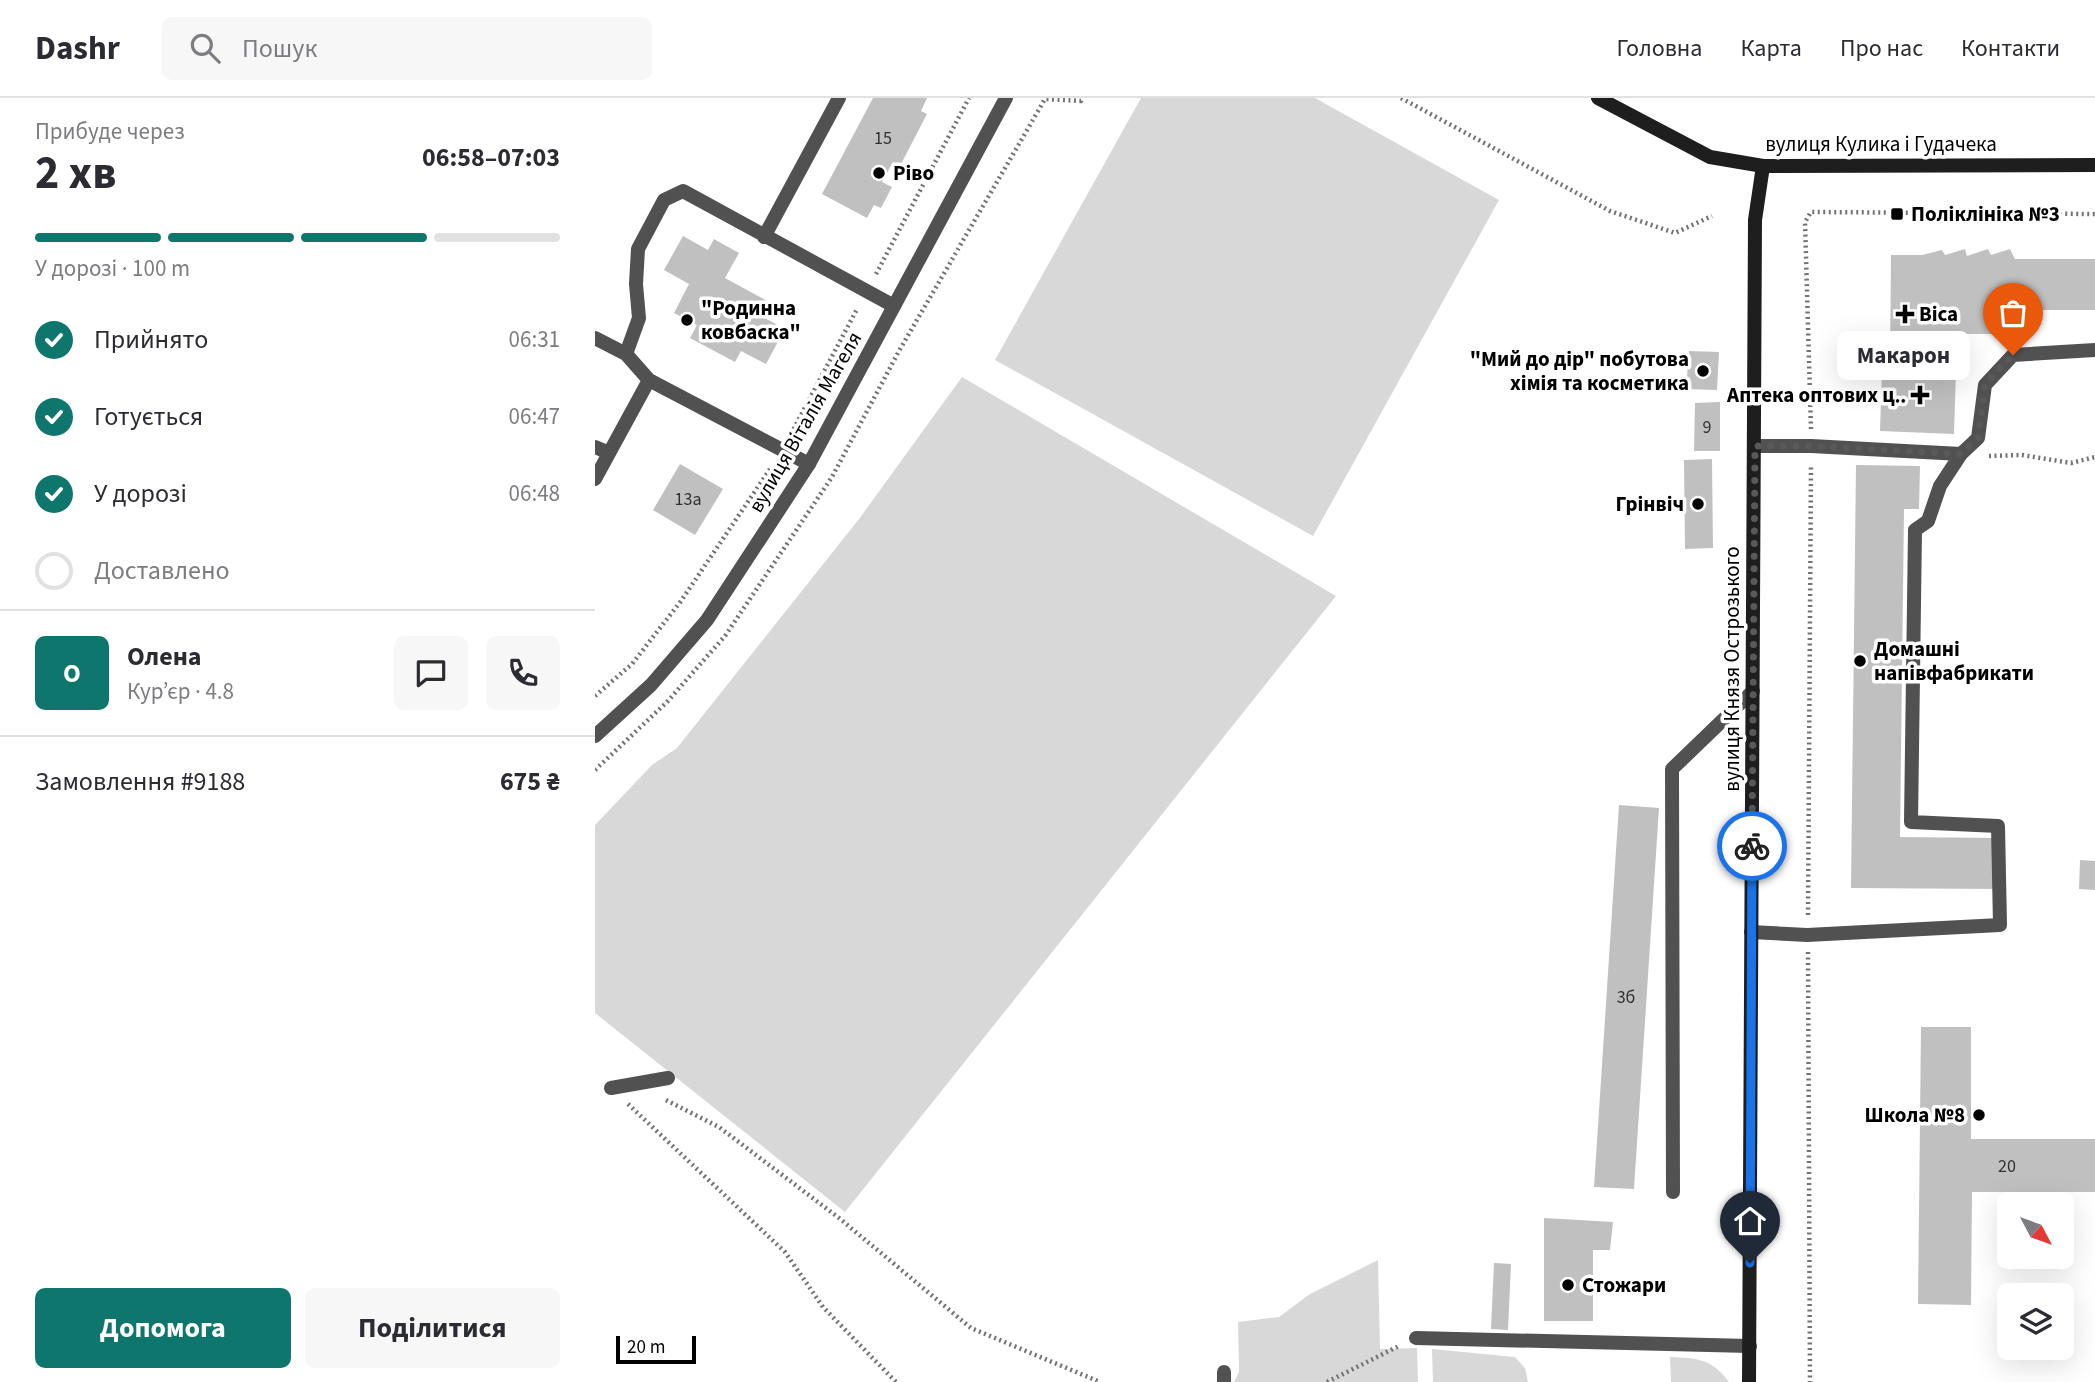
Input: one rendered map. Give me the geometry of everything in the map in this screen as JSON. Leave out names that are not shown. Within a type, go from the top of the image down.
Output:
[{"type":"street","points":[[764,237],[839,98]]},
{"type":"street","name":"вулиця Віталія Магеля","points":[[595,736],[651,685],[706,620],[809,464],[1006,98]]},
{"type":"street","name":"вулиця Кулика і Гудачека","points":[[1598,98],[1710,157],[1763,166],[2095,165]]},
{"type":"street","name":"вулиця Князя Острозького","points":[[1749,1382],[1755,220],[1763,166]]},
{"type":"street","points":[[627,354],[639,318],[636,284],[638,249],[664,200],[683,191],[894,306]]},
{"type":"street","points":[[595,338],[627,354],[649,380],[809,464]]},
{"type":"street","points":[[1751,932],[1807,935],[2000,925],[1998,826],[1911,822],[1916,530],[1928,521],[1940,486],[1961,454],[1978,438],[1985,384],[2013,355],[2095,350]]},
{"type":"street","points":[[595,479],[649,380]]},
{"type":"street","points":[[1755,446],[1811,446],[1961,454]]},
{"type":"street","points":[[595,447],[609,453]]},
{"type":"street","points":[[1673,1192],[1672,769],[1753,691]]},
{"type":"street","points":[[611,1088],[668,1078]]},
{"type":"street","points":[[1416,1338],[1750,1346]]},
{"type":"path","points":[[595,696],[632,664],[681,601],[782,452],[969,98]]},
{"type":"path","points":[[1401,98],[1610,211],[1675,233],[1712,216]]},
{"type":"path","points":[[1810,1382],[1807,935],[1811,446],[1805,222],[1811,212],[2095,214]]},
{"type":"path","points":[[1961,454],[2021,455],[2071,463],[2095,457]]},
{"type":"path","points":[[611,1088],[785,1252],[823,1307],[896,1382]]},
{"type":"path","points":[[660,1097],[719,1127],[839,1219],[971,1328],[1100,1382]]},
{"type":"path","points":[[1327,1382],[1416,1338]]},
{"type":"shaded area","points":[[1141,98],[1315,98],[1499,200],[1313,536],[995,360]]},
{"type":"shaded area","points":[[962,377],[1336,596],[845,1212],[595,1013],[595,825],[652,765],[677,748],[859,519]]},
{"type":"shaded area","points":[[1378,1260],[1380,1349],[1417,1348],[1418,1382],[1234,1382],[1239,1372],[1238,1322],[1279,1317],[1310,1294]]},
{"type":"shaded area","points":[[1432,1349],[1515,1357],[1525,1368],[1528,1382],[1433,1382]]},
{"type":"shaded area","points":[[1670,1357],[1704,1361],[1723,1374],[1729,1382],[1671,1382]]},
{"type":"building","points":[[873,98],[927,98],[921,111],[927,114],[900,166],[893,162],[882,182],[892,187],[881,208],[874,205],[867,218],[822,194]]},
{"type":"building","points":[[683,236],[708,250],[714,239],[739,253],[725,278],[769,302],[761,316],[785,329],[766,364],[741,351],[735,362],[690,338],[697,325],[674,313],[689,284],[664,270]]},
{"type":"building","points":[[1965,249],[1967,256],[1988,249],[1991,255],[2010,249],[2015,259],[2095,259],[2095,310],[2015,310],[2015,334],[1944,334],[1944,358],[1890,358],[1891,255],[1922,255],[1942,250],[1945,255]]},
{"type":"building","name":"\"Мий до дір\" побутова хімія та косметика","points":[[1689,351],[1719,352],[1717,390],[1686,389]]},
{"type":"building","points":[[1882,368],[1956,371],[1954,434],[1880,431]]},
{"type":"building","points":[[1720,402],[1720,451],[1694,451],[1695,403]]},
{"type":"building","name":"Грінвіч","points":[[1712,459],[1713,548],[1685,549],[1684,460]]},
{"type":"building","points":[[680,464],[723,489],[695,535],[653,510]]},
{"type":"building","points":[[1856,465],[1920,466],[1919,509],[1904,509],[1900,837],[1999,838],[1998,889],[1851,888]]},
{"type":"building","points":[[1619,805],[1659,808],[1634,1189],[1594,1187]]},
{"type":"building","points":[[2080,860],[2095,861],[2095,890],[2079,889]]},
{"type":"building","points":[[1921,1027],[1971,1027],[1971,1139],[2095,1139],[2095,1192],[1972,1192],[1971,1305],[1918,1304]]},
{"type":"building","name":"Стожари","points":[[1544,1218],[1613,1222],[1610,1250],[1593,1250],[1593,1321],[1544,1321]]},
{"type":"building","points":[[1494,1263],[1511,1264],[1508,1330],[1491,1329]]},
{"type":"way so far","points":[[1752,846],[1755,446],[1811,446],[1961,454],[1978,438],[1985,384],[2013,355]]},
{"type":"place","name":"Ріво","points":[[879,173]]},
{"type":"place","name":"Поліклініка №3","points":[[1897,214]]},
{"type":"place","name":"Віса","points":[[1905,314]]},
{"type":"place","name":"\"Родинна ковбаска\"","points":[[687,320]]},
{"type":"place","name":"Макарон","points":[[2013,355]]},
{"type":"place","name":"\"Мий до дір\" побутова хімія та косметика","points":[[1703,371]]},
{"type":"place","name":"Аптека оптових ц‥","points":[[1920,395]]},
{"type":"place","name":"Грінвіч","points":[[1698,504]]},
{"type":"place","name":"Домашні напівфабрикати","points":[[1860,661]]},
{"type":"place","name":"Школа №8","points":[[1979,1115]]},
{"type":"place","name":"Стожари","points":[[1568,1285]]},
{"type":"route","points":[[1750,1263],[1752,846]]}]
